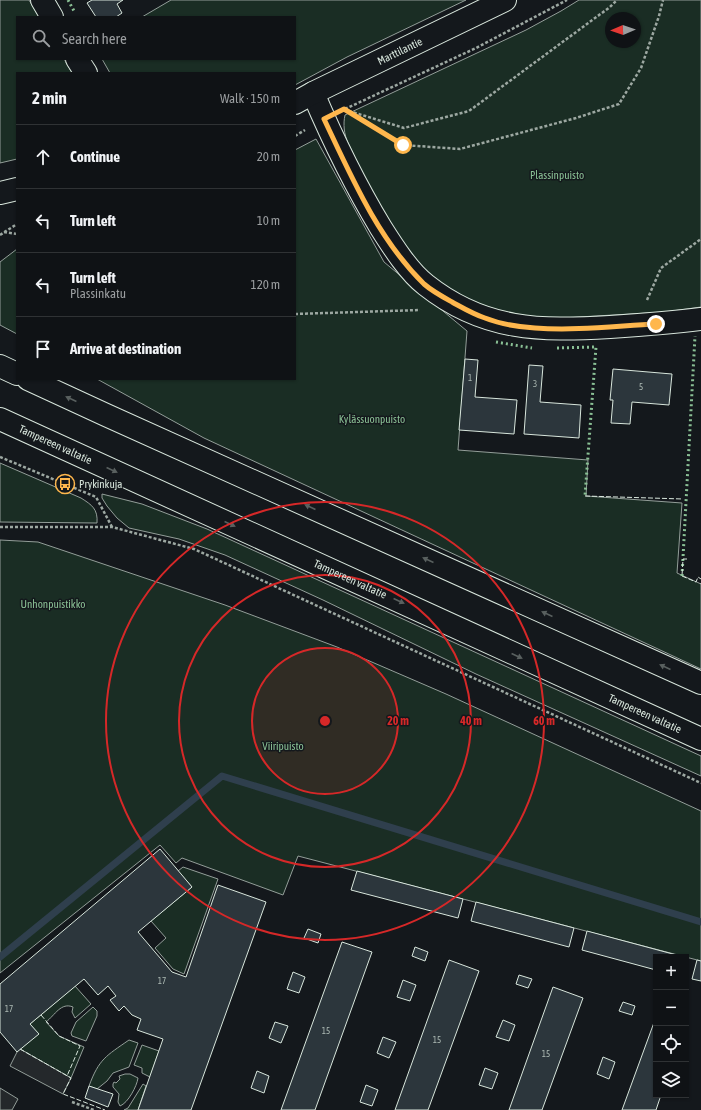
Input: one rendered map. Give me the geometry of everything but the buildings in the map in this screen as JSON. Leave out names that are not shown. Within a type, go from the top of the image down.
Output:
[{"type":"main road","points":[[42,0],[51,16]]},
{"type":"main road","name":"Marttilantie","points":[[304,98],[505,0]]},
{"type":"main road","points":[[78,60],[85,72]]},
{"type":"main road","points":[[304,98],[324,119],[354,181],[391,243],[404,261],[425,285],[444,298],[485,319],[534,328],[570,329],[701,319]]},
{"type":"main road","points":[[0,193],[16,189]]},
{"type":"main road","points":[[0,366],[16,374]]},
{"type":"main road","points":[[30,380],[701,683]]},
{"type":"main road","name":"Tampereen valtatie","points":[[0,419],[701,739]]},
{"type":"path","points":[[344,109],[476,48],[567,0]]},
{"type":"path","points":[[344,109],[404,128],[469,111],[610,7],[617,0]]},
{"type":"path","points":[[344,109],[403,145],[460,149],[576,118],[619,104],[641,68],[663,0]]},
{"type":"path","points":[[296,135],[324,119]]},
{"type":"path","points":[[0,235],[16,225]]},
{"type":"path","points":[[4,232],[16,234]]},
{"type":"path","points":[[638,325],[661,268],[701,239]]},
{"type":"path","points":[[296,314],[421,310]]},
{"type":"path","points":[[0,457],[96,497],[112,527]]},
{"type":"path","points":[[0,527],[112,527],[194,549],[701,783]]},
{"type":"path","points":[[72,1102],[94,1110]]},
{"type":"green space","points":[[0,0],[29,0],[38,16],[16,16],[16,60],[65,60],[71,72],[16,72],[16,159],[0,163]]},
{"type":"green space","points":[[171,0],[466,0],[347,57],[296,84],[296,72],[109,72],[103,60],[296,60],[296,16],[144,16]]},
{"type":"green space","name":"Plassinpuisto","points":[[579,0],[701,0],[701,307],[665,312],[544,319],[489,309],[442,286],[414,261],[374,197],[348,143],[344,129],[345,115],[526,30]]},
{"type":"green space","name":"Kylässuonpuisto","points":[[316,139],[384,262],[467,331],[458,450],[588,460],[586,496],[682,503],[677,573],[701,584],[701,669],[204,438],[99,380],[296,380],[296,149]]},
{"type":"green space","points":[[16,250],[16,333],[0,325],[0,262]]},
{"type":"green space","points":[[0,463],[81,498],[94,508],[97,523],[0,522]]},
{"type":"green space","points":[[102,494],[142,504],[207,529],[701,756],[701,776],[476,674],[323,600],[225,555],[179,539],[129,528],[117,518],[107,506],[102,498]]},
{"type":"green space","name":"Viiripuisto","points":[[0,540],[38,542],[225,605],[337,647],[446,694],[701,811],[701,961],[689,958],[689,954],[674,954],[298,856],[283,895],[182,858],[176,863],[160,845],[0,973]]},
{"type":"green space","points":[[183,867],[218,879],[184,974],[173,969],[155,948],[166,938],[151,921],[192,887],[178,871]]},
{"type":"green space","points":[[75,986],[91,1004],[75,1018],[72,1012],[73,1007],[65,1006],[58,1010],[46,1022],[59,1036],[84,1047],[71,1078],[20,1049],[38,1034],[30,1024]]},
{"type":"green space","points":[[93,1007],[97,1011],[97,1016],[86,1041],[72,1036],[71,1033],[76,1022]]},
{"type":"green space","points":[[129,1040],[138,1043],[129,1067],[113,1073],[107,1081],[97,1089],[89,1086],[96,1070],[104,1059]]},
{"type":"green space","points":[[142,1045],[159,1051],[150,1077],[142,1073],[142,1068],[134,1065]]},
{"type":"green space","points":[[130,1074],[138,1078],[132,1094],[120,1106],[118,1102],[119,1094],[113,1087],[113,1084],[120,1079],[119,1076]]},
{"type":"green space","points":[[143,1084],[146,1086],[138,1110],[124,1110],[128,1108]]},
{"type":"shaded area","points":[[20,1049],[71,1078],[63,1094],[10,1066]]},
{"type":"shaded area","points":[[0,1088],[18,1099],[12,1110],[0,1110]]},
{"type":"waterway","points":[[0,957],[222,776],[701,922]]},
{"type":"hedge","points":[[68,0],[74,11]]},
{"type":"hedge","points":[[682,576],[695,336]]},
{"type":"hedge","points":[[496,342],[532,348]]},
{"type":"hedge","points":[[557,348],[596,347],[585,496]]},
{"type":"fence","points":[[585,496],[683,499]]},
{"type":"fence","points":[[687,559],[683,559],[682,576],[696,582],[698,577],[701,579]]},
{"type":"fence","points":[[41,1015],[59,1036],[80,1046],[67,1076]]},
{"type":"fence","points":[[20,1049],[71,1078],[63,1094],[105,1110]]},
{"type":"place","name":"Prykinkuja","points":[[65,484]]},
{"type":"route","points":[[403,145],[344,109],[324,119],[354,181],[373,215],[404,261],[425,285],[444,298],[485,319],[508,324],[534,328],[570,329],[656,324]]},
{"type":"park label","name":"Unhonpuistikko","points":[[53,604]]}]
